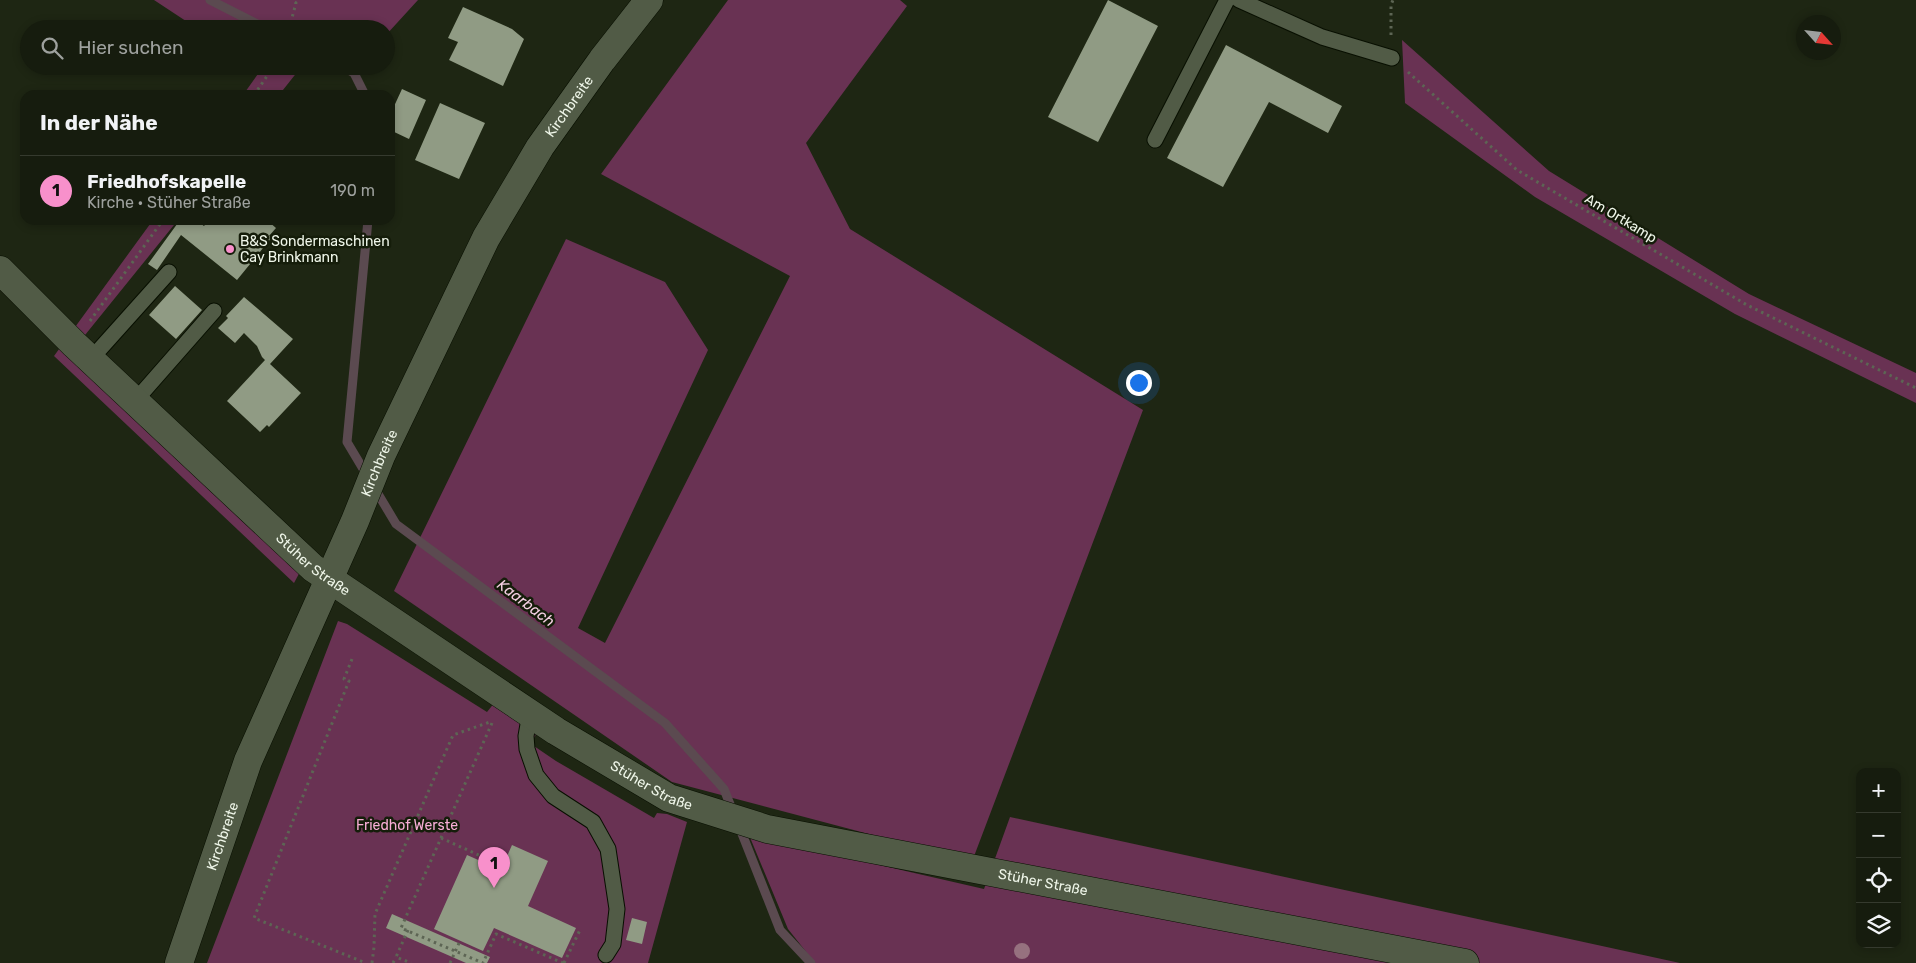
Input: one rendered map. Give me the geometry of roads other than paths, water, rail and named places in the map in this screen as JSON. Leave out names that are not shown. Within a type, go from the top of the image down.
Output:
[{"type":"street","name":"Kirchbreite","points":[[179,963],[248,761],[355,521],[381,456],[486,238],[535,155],[602,60],[649,0]]},
{"type":"street","name":"Stüher Straße","points":[[0,270],[82,352],[313,568],[556,731],[669,798],[767,829],[1465,963]]},
{"type":"lane","points":[[1155,140],[1227,0]]},
{"type":"lane","points":[[1239,0],[1322,37],[1392,58]]},
{"type":"lane","points":[[82,352],[169,272]]},
{"type":"lane","points":[[135,401],[214,311]]},
{"type":"lane","points":[[530,713],[526,736],[527,749],[536,775],[553,796],[593,822],[608,849],[617,909],[613,944],[606,955]]},
{"type":"waterway","name":"Kaarbach","points":[[210,0],[249,20]]},
{"type":"waterway","name":"Kaarbach","points":[[355,75],[362,90]]},
{"type":"waterway","name":"Kaarbach","points":[[368,225],[347,442],[396,524],[665,723],[724,789],[733,812]]},
{"type":"waterway","name":"Kaarbach","points":[[739,826],[780,930],[811,963]]},
{"type":"place","name":"B&S Sondermaschinen Cay Brinkmann","points":[[230,249]]},
{"type":"place","name":"Friedhofskapelle","points":[[494,888]]},
{"type":"park label","name":"Friedhof Werste","points":[[407,825]]}]
